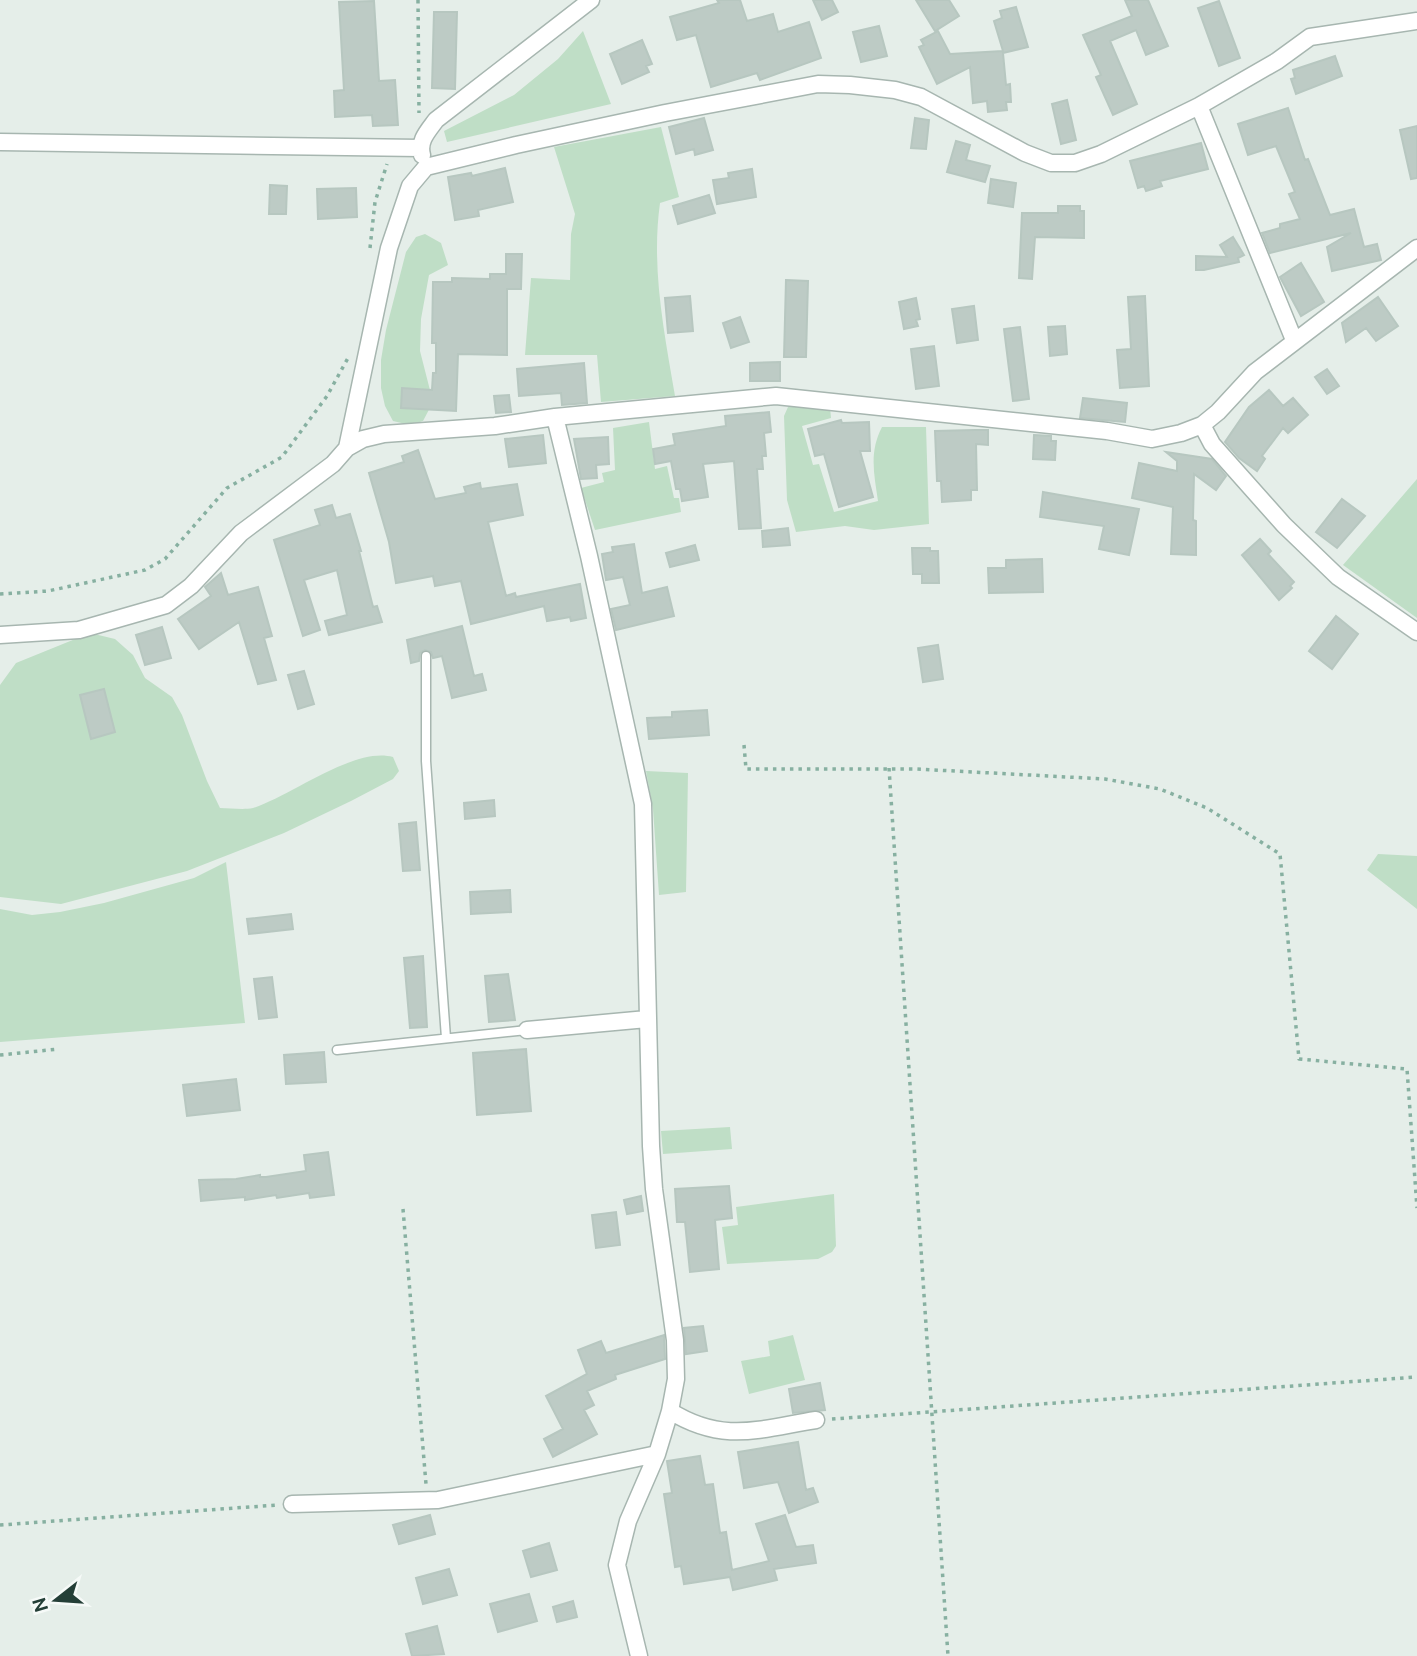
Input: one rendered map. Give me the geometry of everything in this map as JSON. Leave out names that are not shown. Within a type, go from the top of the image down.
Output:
[{"type":"street","points":[[426,167],[420,148],[424,136],[436,120],[591,0]]},
{"type":"street","points":[[347,448],[389,248],[410,186],[426,167],[665,113],[818,84],[895,90],[921,97],[1025,153],[1051,163],[1075,163],[1101,154],[1199,106],[1277,61],[1310,37],[1417,22]]},
{"type":"street","points":[[1199,106],[1294,340]]},
{"type":"street","points":[[0,142],[420,148]]},
{"type":"street","points":[[0,635],[79,630],[166,605],[191,586],[241,533],[332,464],[347,448],[363,439],[384,434],[495,426],[776,396],[1107,431],[1152,439],[1181,433],[1202,425],[1218,412],[1255,372],[1417,248]]},
{"type":"street","points":[[555,418],[589,556],[643,804],[647,1018],[654,1189],[675,1340],[676,1379],[657,1454],[628,1521],[617,1565],[639,1656]]},
{"type":"street","points":[[1202,425],[1212,444],[1284,525],[1338,577],[1417,632]]},
{"type":"street","points":[[527,1030],[647,1018]]},
{"type":"street","points":[[670,1411],[690,1423],[722,1432],[739,1433],[816,1420]]},
{"type":"street","points":[[292,1504],[427,1500],[506,1487],[657,1454]]},
{"type":"lane","points":[[426,656],[426,761],[446,1038]]},
{"type":"lane","points":[[337,1049],[527,1030]]},
{"type":"path","points":[[370,249],[375,202],[386,164],[420,148],[418,0]]},
{"type":"path","points":[[0,594],[48,591],[145,570],[165,559],[228,488],[282,457],[327,396],[348,358]]},
{"type":"path","points":[[744,745],[746,769],[889,768],[1105,779],[1160,789],[1206,808],[1280,853],[1298,1059],[1408,1069],[1417,1208]]},
{"type":"path","points":[[889,768],[948,1656]]},
{"type":"path","points":[[0,1055],[60,1049]]},
{"type":"path","points":[[403,1209],[427,1500]]},
{"type":"path","points":[[816,1420],[1417,1377]]},
{"type":"path","points":[[0,1525],[292,1504]]},
{"type":"green space","points":[[583,31],[611,104],[447,142],[444,131],[514,95],[558,59]]},
{"type":"green space","points":[[661,127],[679,197],[660,203],[657,251],[660,300],[675,396],[601,402],[597,355],[525,355],[531,278],[570,280],[571,234],[575,214],[554,147]]},
{"type":"green space","points":[[425,234],[441,243],[448,265],[429,275],[421,319],[420,351],[433,402],[423,421],[410,425],[393,421],[385,406],[381,388],[381,360],[406,252],[416,237]]},
{"type":"green space","points":[[788,407],[830,407],[831,418],[802,426],[813,465],[819,464],[834,512],[878,501],[874,454],[882,427],[926,427],[929,524],[874,530],[845,526],[796,532],[787,500],[784,416]]},
{"type":"green space","points":[[649,422],[655,469],[667,466],[674,498],[679,498],[681,512],[595,530],[581,488],[604,482],[602,473],[615,470],[613,428]]},
{"type":"green space","points":[[1417,479],[1417,618],[1343,565]]},
{"type":"green space","points":[[90,633],[115,639],[133,655],[145,678],[172,697],[220,808],[253,808],[360,759],[393,757],[399,771],[393,779],[284,833],[187,871],[61,904],[0,897],[0,685],[16,663]]},
{"type":"green space","points":[[646,771],[688,773],[686,892],[659,895],[653,809]]},
{"type":"green space","points":[[1378,854],[1417,856],[1417,909],[1367,870]]},
{"type":"green space","points":[[226,862],[245,1023],[0,1042],[0,909],[32,915],[104,903],[194,878]]},
{"type":"green space","points":[[730,1127],[732,1149],[663,1154],[661,1131]]},
{"type":"green space","points":[[834,1194],[836,1246],[832,1252],[818,1259],[727,1264],[722,1227],[738,1225],[736,1207]]},
{"type":"green space","points":[[793,1335],[805,1380],[749,1394],[741,1361],[770,1356],[768,1341]]},
{"type":"building","points":[[717,0],[740,0],[747,21],[773,14],[778,32],[809,22],[821,58],[760,80],[757,73],[711,87],[696,35],[677,40],[670,17],[719,3]]},
{"type":"building","points":[[813,0],[832,0],[838,12],[822,20]]},
{"type":"building","points":[[916,0],[949,0],[959,16],[935,31]]},
{"type":"building","points":[[1125,0],[1148,0],[1168,46],[1146,55],[1136,30],[1110,41],[1137,104],[1113,115],[1096,77],[1101,75],[1083,35],[1132,16]]},
{"type":"building","points":[[374,1],[379,81],[395,80],[398,125],[373,126],[372,115],[335,117],[334,91],[344,90],[339,2]]},
{"type":"building","points":[[1219,1],[1240,58],[1219,66],[1198,8]]},
{"type":"building","points":[[1016,7],[1028,47],[1003,53],[1006,85],[1010,84],[1011,102],[1006,102],[1007,110],[988,112],[987,101],[973,103],[970,67],[937,84],[919,47],[924,45],[921,40],[938,31],[950,54],[1003,51],[994,21],[1002,18],[1000,11]]},
{"type":"building","points":[[434,12],[457,12],[455,89],[432,88]]},
{"type":"building","points":[[879,26],[887,56],[861,62],[853,32]]},
{"type":"building","points":[[642,40],[652,64],[646,66],[649,72],[622,84],[610,54]]},
{"type":"building","points":[[1335,56],[1342,76],[1296,94],[1291,79],[1295,78],[1293,70]]},
{"type":"building","points":[[1067,100],[1076,140],[1061,144],[1052,104]]},
{"type":"building","points":[[1288,108],[1305,160],[1308,159],[1330,215],[1354,209],[1364,247],[1377,244],[1381,260],[1332,271],[1327,247],[1351,233],[1270,253],[1262,233],[1280,228],[1280,224],[1300,219],[1289,194],[1295,192],[1276,146],[1248,155],[1238,124]]},
{"type":"building","points":[[704,118],[713,150],[695,155],[694,149],[676,154],[669,127]]},
{"type":"building","points":[[915,118],[929,120],[926,149],[911,148]]},
{"type":"building","points":[[1417,126],[1417,178],[1411,179],[1400,130]]},
{"type":"building","points":[[956,141],[970,145],[966,160],[990,166],[985,182],[947,172]]},
{"type":"building","points":[[1201,143],[1208,169],[1160,181],[1162,186],[1146,191],[1144,186],[1138,188],[1130,161]]},
{"type":"building","points":[[505,168],[513,202],[478,210],[479,216],[455,220],[448,177],[471,173],[472,176]]},
{"type":"building","points":[[752,169],[756,197],[717,204],[713,180],[729,178],[728,173]]},
{"type":"building","points":[[991,179],[1016,183],[1013,207],[988,203]]},
{"type":"building","points":[[270,185],[287,186],[286,214],[269,214]]},
{"type":"building","points":[[356,188],[357,217],[318,219],[317,189]]},
{"type":"building","points":[[709,195],[715,213],[678,224],[673,206]]},
{"type":"building","points":[[1058,206],[1080,206],[1080,211],[1084,211],[1084,238],[1035,237],[1032,279],[1019,278],[1022,213],[1058,213]]},
{"type":"building","points":[[1233,237],[1244,255],[1238,258],[1239,262],[1196,270],[1196,256],[1227,257],[1220,245]]},
{"type":"building","points":[[506,254],[522,254],[521,289],[507,289],[507,355],[458,354],[456,411],[401,408],[402,388],[432,390],[433,373],[436,373],[436,343],[432,343],[433,282],[452,282],[452,278],[490,279],[490,274],[506,274]]},
{"type":"building","points":[[1301,263],[1324,302],[1301,316],[1280,277]]},
{"type":"building","points":[[786,280],[808,281],[806,357],[784,357]]},
{"type":"building","points":[[690,296],[693,331],[668,333],[665,298]]},
{"type":"building","points":[[1145,296],[1149,386],[1120,388],[1117,350],[1131,349],[1128,297]]},
{"type":"building","points":[[1378,297],[1398,326],[1376,341],[1366,328],[1346,342],[1342,323]]},
{"type":"building","points":[[916,298],[920,319],[916,320],[918,326],[904,329],[899,302]]},
{"type":"building","points":[[974,306],[978,340],[957,343],[952,309]]},
{"type":"building","points":[[740,317],[749,342],[731,348],[723,323]]},
{"type":"building","points":[[1065,326],[1067,354],[1050,356],[1048,327]]},
{"type":"building","points":[[1020,327],[1029,399],[1013,401],[1004,329]]},
{"type":"building","points":[[934,346],[939,386],[916,389],[911,349]]},
{"type":"building","points":[[780,362],[780,381],[750,381],[750,363]]},
{"type":"building","points":[[584,363],[587,403],[562,405],[561,393],[519,396],[517,369]]},
{"type":"building","points":[[1327,369],[1339,386],[1327,394],[1315,377]]},
{"type":"building","points":[[1269,390],[1283,406],[1293,398],[1308,415],[1288,433],[1283,428],[1262,456],[1265,459],[1257,471],[1239,458],[1225,442],[1249,407]]},
{"type":"building","points":[[509,395],[511,412],[496,413],[494,396]]},
{"type":"building","points":[[1083,398],[1127,403],[1125,422],[1080,418]]},
{"type":"building","points":[[769,412],[771,432],[764,433],[766,456],[762,456],[763,469],[757,469],[761,528],[739,529],[734,461],[703,464],[708,497],[682,501],[680,489],[676,489],[671,461],[655,464],[653,449],[675,445],[673,434],[726,426],[725,416]]},
{"type":"building","points":[[841,420],[842,423],[869,422],[870,451],[860,451],[873,497],[839,507],[824,454],[815,456],[808,429]]},
{"type":"building","points":[[988,430],[988,445],[976,444],[977,490],[971,490],[971,500],[942,502],[941,481],[937,481],[935,431]]},
{"type":"building","points":[[543,435],[546,463],[509,467],[505,439]]},
{"type":"building","points":[[1034,435],[1051,436],[1051,441],[1056,441],[1055,460],[1033,459]]},
{"type":"building","points":[[608,437],[609,464],[596,465],[597,478],[581,479],[574,439]]},
{"type":"building","points":[[418,450],[435,499],[466,493],[464,487],[480,483],[481,489],[517,484],[523,515],[488,522],[506,596],[515,593],[516,597],[580,584],[586,618],[571,621],[570,617],[547,621],[544,606],[471,624],[461,581],[435,586],[433,576],[396,583],[389,542],[369,473],[404,462],[402,456]]},
{"type":"building","points":[[1166,452],[1212,459],[1226,476],[1216,490],[1194,474],[1193,520],[1196,521],[1196,555],[1171,554],[1173,507],[1132,498],[1139,463],[1177,471],[1177,461]]},
{"type":"building","points":[[1043,492],[1139,509],[1129,555],[1099,549],[1104,526],[1040,517]]},
{"type":"building","points":[[1342,499],[1365,516],[1337,548],[1316,532]]},
{"type":"building","points":[[332,505],[336,518],[350,514],[373,607],[377,606],[382,622],[329,635],[325,621],[347,615],[337,570],[304,580],[320,630],[303,636],[274,540],[320,525],[315,510]]},
{"type":"building","points":[[788,528],[790,545],[763,547],[762,531]]},
{"type":"building","points":[[1260,539],[1271,551],[1268,554],[1294,582],[1290,586],[1292,588],[1279,600],[1242,555]]},
{"type":"building","points":[[634,544],[642,593],[667,587],[674,616],[616,630],[611,609],[630,605],[623,577],[606,580],[602,554],[613,552],[612,547]]},
{"type":"building","points":[[695,545],[699,560],[670,567],[666,553]]},
{"type":"building","points":[[912,548],[938,551],[939,583],[922,583],[922,574],[913,574]]},
{"type":"building","points":[[1042,559],[1043,592],[989,593],[988,568],[1006,568],[1006,560]]},
{"type":"building","points":[[221,573],[228,595],[258,587],[272,636],[264,638],[276,680],[258,684],[239,622],[199,649],[178,619],[211,596],[205,587]]},
{"type":"building","points":[[1336,616],[1358,634],[1332,669],[1309,651]]},
{"type":"building","points":[[462,626],[474,676],[482,674],[486,690],[452,698],[442,656],[433,658],[431,652],[425,650],[420,653],[419,661],[411,663],[407,640]]},
{"type":"building","points":[[162,627],[171,658],[145,665],[136,635]]},
{"type":"building","points":[[938,645],[943,679],[923,682],[918,648]]},
{"type":"building","points":[[304,671],[314,704],[298,709],[288,675]]},
{"type":"building","points":[[104,689],[115,732],[91,739],[80,695]]},
{"type":"building","points":[[707,710],[709,735],[649,739],[647,718],[672,717],[672,712]]},
{"type":"building","points":[[494,800],[495,816],[465,819],[464,803]]},
{"type":"building","points":[[416,822],[420,870],[403,871],[399,824]]},
{"type":"building","points":[[510,890],[511,912],[471,914],[470,892]]},
{"type":"building","points":[[291,914],[293,929],[249,934],[247,919]]},
{"type":"building","points":[[423,956],[427,1027],[410,1028],[404,958]]},
{"type":"building","points":[[508,974],[515,1020],[489,1022],[485,976]]},
{"type":"building","points":[[272,977],[277,1017],[259,1019],[254,979]]},
{"type":"building","points":[[526,1049],[531,1111],[477,1115],[473,1053]]},
{"type":"building","points":[[324,1052],[326,1082],[286,1084],[284,1055]]},
{"type":"building","points":[[236,1079],[240,1110],[187,1116],[183,1085]]},
{"type":"building","points":[[328,1152],[334,1195],[310,1198],[309,1193],[277,1198],[276,1195],[245,1200],[245,1197],[201,1201],[199,1180],[260,1175],[266,1177],[306,1171],[304,1155]]},
{"type":"building","points":[[729,1186],[732,1218],[715,1220],[719,1269],[690,1272],[685,1222],[677,1222],[675,1189]]},
{"type":"building","points":[[641,1196],[643,1211],[627,1214],[624,1200]]},
{"type":"building","points":[[616,1212],[620,1245],[596,1248],[592,1215]]},
{"type":"building","points":[[703,1326],[707,1351],[686,1354],[684,1328]]},
{"type":"building","points":[[664,1335],[665,1359],[615,1375],[616,1379],[587,1391],[594,1405],[584,1410],[597,1434],[553,1457],[544,1439],[563,1429],[546,1396],[587,1374],[578,1350],[601,1341],[606,1353]]},
{"type":"building","points":[[820,1383],[825,1410],[793,1413],[789,1389]]},
{"type":"building","points":[[798,1442],[806,1490],[813,1488],[818,1502],[789,1513],[778,1482],[744,1488],[738,1452]]},
{"type":"building","points":[[700,1456],[705,1485],[713,1484],[720,1533],[726,1532],[732,1570],[769,1561],[756,1524],[785,1515],[796,1547],[813,1545],[816,1563],[774,1569],[777,1580],[733,1590],[730,1577],[684,1584],[681,1566],[675,1567],[664,1494],[672,1493],[667,1461]]},
{"type":"building","points":[[430,1515],[435,1534],[399,1544],[393,1525]]},
{"type":"building","points":[[549,1543],[557,1570],[531,1577],[523,1551]]},
{"type":"building","points":[[449,1569],[457,1595],[423,1604],[416,1578]]},
{"type":"building","points":[[529,1594],[537,1621],[498,1632],[490,1604]]},
{"type":"building","points":[[573,1601],[577,1617],[557,1622],[553,1607]]},
{"type":"building","points":[[437,1626],[444,1654],[412,1656],[406,1634]]}]
